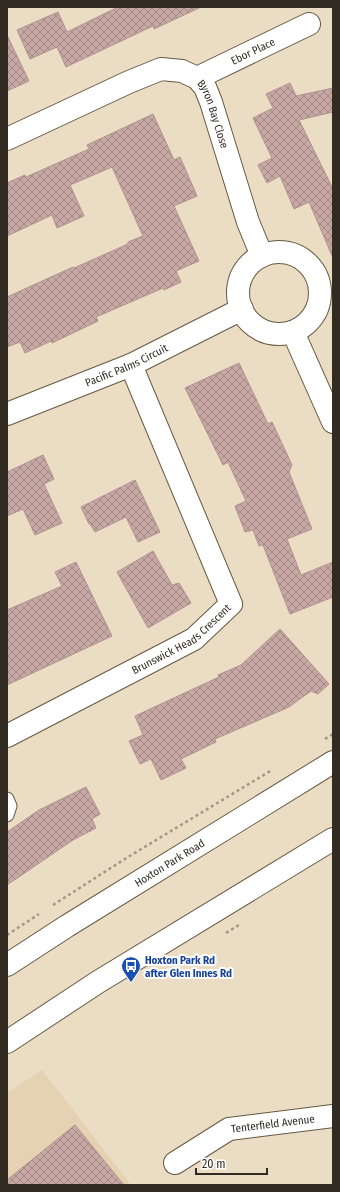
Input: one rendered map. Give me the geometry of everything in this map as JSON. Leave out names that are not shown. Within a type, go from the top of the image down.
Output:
[{"type":"street","name":"Ebor Place","points":[[197,78],[309,24]]},
{"type":"street","name":"Byron Bay Close","points":[[7,138],[129,82],[161,69],[182,71],[197,78],[205,87],[248,222],[262,256]]},
{"type":"street","points":[[273,253],[287,253],[306,262],[314,272],[325,277],[319,285],[320,299],[316,310],[310,320],[293,332],[274,334],[262,330],[247,318],[242,309],[239,291],[241,281],[246,270],[253,262],[262,256],[273,253]]},
{"type":"street","name":"Pacific Palms Circuit","points":[[7,414],[131,365],[242,309]]},
{"type":"street","points":[[293,332],[333,422]]},
{"type":"street","name":"Brunswick Heads Crescent","points":[[7,736],[194,639],[231,604],[131,365]]},
{"type":"street","name":"Hoxton Park Road","points":[[7,965],[67,926],[333,762]]},
{"type":"street","points":[[7,1042],[98,982],[333,839]]},
{"type":"street","name":"Tenterfield Avenue","points":[[175,1163],[229,1129],[333,1116]]},
{"type":"lane","points":[[7,799],[10,806],[7,815]]},
{"type":"path","points":[[322,740],[333,734]]},
{"type":"path","points":[[49,908],[134,853],[275,768]]},
{"type":"path","points":[[7,935],[43,912]]},
{"type":"shaded area","points":[[42,1070],[131,1185],[7,1185],[7,1093]]},
{"type":"building","points":[[118,7],[201,7],[154,29],[153,26],[66,67],[57,47],[30,59],[17,30],[58,12],[67,32]]},
{"type":"building","points":[[7,35],[29,81],[7,91]]},
{"type":"building","points":[[290,83],[296,96],[333,88],[333,112],[299,120],[333,189],[333,258],[309,202],[294,209],[280,176],[267,183],[258,165],[272,158],[253,118],[273,108],[266,94]]},
{"type":"building","points":[[153,114],[174,160],[180,157],[197,196],[174,206],[199,261],[176,271],[181,282],[164,290],[163,288],[96,317],[98,321],[52,343],[51,341],[25,353],[20,342],[7,347],[7,297],[143,236],[112,167],[70,185],[84,216],[57,228],[52,215],[7,236],[7,183],[25,175],[26,177],[89,149],[87,145]]},
{"type":"building","points":[[239,363],[268,424],[272,422],[292,465],[289,472],[312,529],[287,539],[301,575],[333,562],[333,597],[290,614],[263,545],[259,546],[253,530],[245,532],[235,506],[246,501],[228,462],[223,465],[185,388]]},
{"type":"building","points":[[43,455],[54,479],[44,484],[62,523],[35,535],[23,509],[7,516],[7,472]]},
{"type":"building","points":[[135,480],[160,532],[138,542],[126,517],[95,532],[89,524],[81,507]]},
{"type":"building","points":[[153,551],[172,585],[179,583],[191,603],[148,628],[117,572]]},
{"type":"building","points":[[76,562],[112,636],[7,685],[7,610],[62,586],[55,572]]},
{"type":"building","points":[[280,629],[329,684],[318,694],[311,691],[289,707],[215,739],[216,742],[181,759],[186,768],[161,780],[151,759],[140,764],[129,741],[143,735],[135,716],[219,677],[218,675],[241,665]]},
{"type":"building","points":[[86,787],[100,814],[92,819],[96,828],[73,840],[7,885],[7,832],[39,810]]},
{"type":"building","points":[[75,1125],[124,1185],[7,1185],[7,1180]]},
{"type":"place","name":"Hoxton Park Rd after Glen Innes Rd","points":[[131,983]]}]
